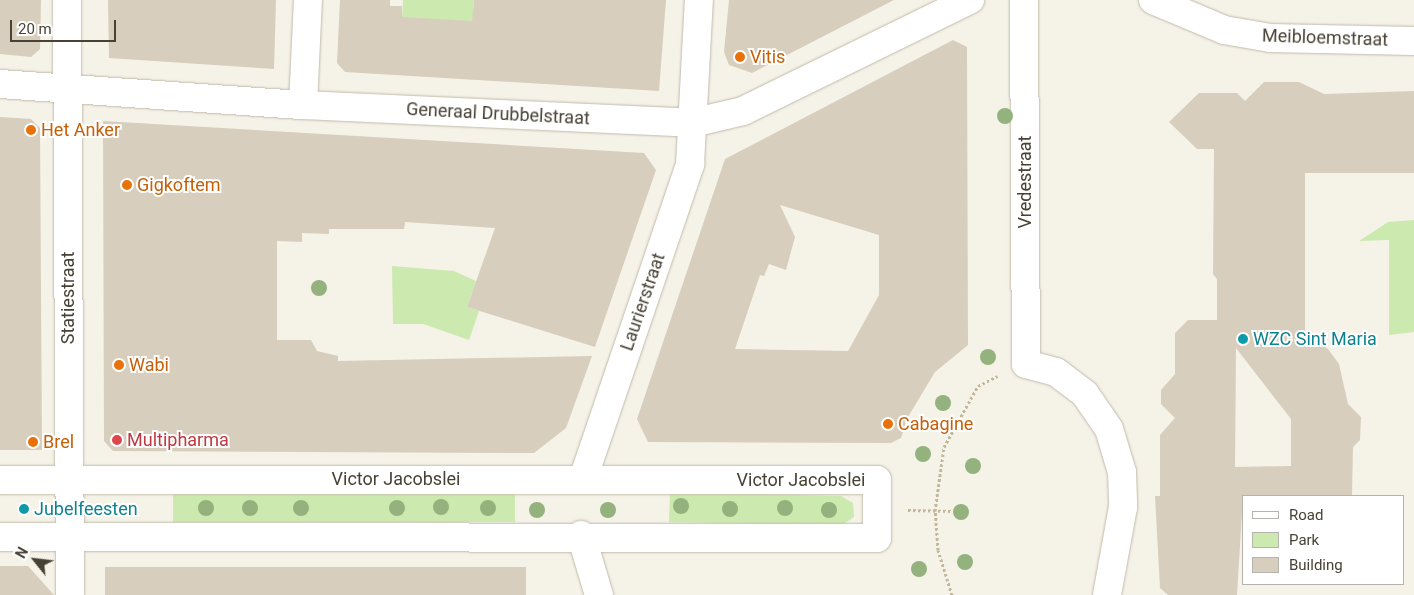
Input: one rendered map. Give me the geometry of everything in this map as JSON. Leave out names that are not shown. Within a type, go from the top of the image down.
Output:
[{"type":"street","name":"Statiestraat","points":[[67,0],[70,595]]},
{"type":"street","points":[[303,105],[308,0]]},
{"type":"street","name":"Laurierstraat","points":[[583,479],[690,164],[699,0]]},
{"type":"street","name":"Generaal Drubbelstraat","points":[[0,84],[303,105],[692,123],[743,111],[970,0]]},
{"type":"street","name":"Vredestraat","points":[[1024,0],[1026,364]]},
{"type":"street","name":"Meibloemstraat","points":[[1153,0],[1224,30],[1270,38],[1414,41]]},
{"type":"street","points":[[1026,364],[1056,372],[1085,394],[1109,430],[1122,472],[1123,507],[1107,595]]},
{"type":"street","name":"Victor Jacobslei","points":[[0,480],[877,480],[877,538],[581,535],[0,537]]},
{"type":"street","points":[[581,535],[599,595]]},
{"type":"path","points":[[952,595],[938,550],[935,511],[944,447],[959,416],[978,386],[1026,364]]},
{"type":"path","points":[[876,508],[952,511]]},
{"type":"green space","points":[[403,0],[474,0],[473,11],[481,12],[479,35],[402,18]]},
{"type":"green space","points":[[1414,220],[1414,332],[1389,335],[1389,240],[1359,241],[1388,222]]},
{"type":"green space","points":[[392,266],[454,271],[476,281],[467,307],[479,311],[469,340],[423,324],[393,324]]},
{"type":"green space","points":[[670,492],[841,496],[853,503],[854,517],[842,525],[669,522]]},
{"type":"green space","points":[[173,494],[515,494],[515,522],[173,522]]},
{"type":"building","points":[[0,0],[41,0],[40,49],[31,57],[0,54]]},
{"type":"building","points":[[108,0],[276,0],[274,69],[109,58]]},
{"type":"building","points":[[340,0],[390,0],[390,6],[402,6],[402,17],[472,21],[474,0],[666,0],[659,91],[345,72],[337,63]]},
{"type":"building","points":[[729,0],[894,0],[752,73],[729,65],[724,52]]},
{"type":"building","points":[[953,40],[967,47],[968,345],[935,372],[908,417],[901,438],[891,443],[648,442],[637,419],[725,159]],"holes":[[[780,205],[879,235],[879,295],[848,351],[735,349],[760,275],[764,276],[769,264],[786,270],[795,237]]]},
{"type":"building","name":"WZC Sint Maria","points":[[1264,82],[1299,82],[1324,94],[1414,91],[1414,173],[1305,173],[1305,334],[1328,349],[1339,364],[1348,404],[1361,417],[1360,440],[1353,447],[1352,495],[1242,495],[1237,595],[1168,595],[1160,588],[1155,496],[1160,496],[1160,435],[1175,418],[1161,404],[1161,390],[1175,374],[1175,333],[1188,320],[1217,320],[1217,279],[1213,274],[1214,149],[1197,149],[1169,122],[1199,93],[1237,93],[1245,101]],"holes":[[[1236,348],[1291,419],[1291,466],[1235,467]]]},
{"type":"building","points":[[0,117],[31,119],[40,128],[42,450],[0,450]]},
{"type":"building","points":[[103,121],[644,153],[656,170],[595,347],[467,307],[495,228],[405,222],[404,229],[329,229],[329,234],[302,233],[302,242],[277,241],[277,340],[311,340],[317,351],[338,356],[338,361],[592,356],[566,428],[534,453],[113,451],[104,441]]},
{"type":"building","points":[[0,566],[28,566],[54,595],[0,595]]},
{"type":"building","points":[[105,567],[526,567],[526,595],[105,595]]},
{"type":"place","name":"Vitis","points":[[740,57]]},
{"type":"place","name":"Het Anker","points":[[31,130]]},
{"type":"place","name":"Gigkoftem","points":[[127,185]]},
{"type":"place","name":"WZC Sint Maria","points":[[1243,339]]},
{"type":"place","name":"Wabi","points":[[119,365]]},
{"type":"place","name":"Cabagine","points":[[888,424]]},
{"type":"place","name":"Multipharma","points":[[117,440]]},
{"type":"place","name":"Brel","points":[[33,442]]},
{"type":"place","name":"Jubelfeesten","points":[[24,509]]}]
